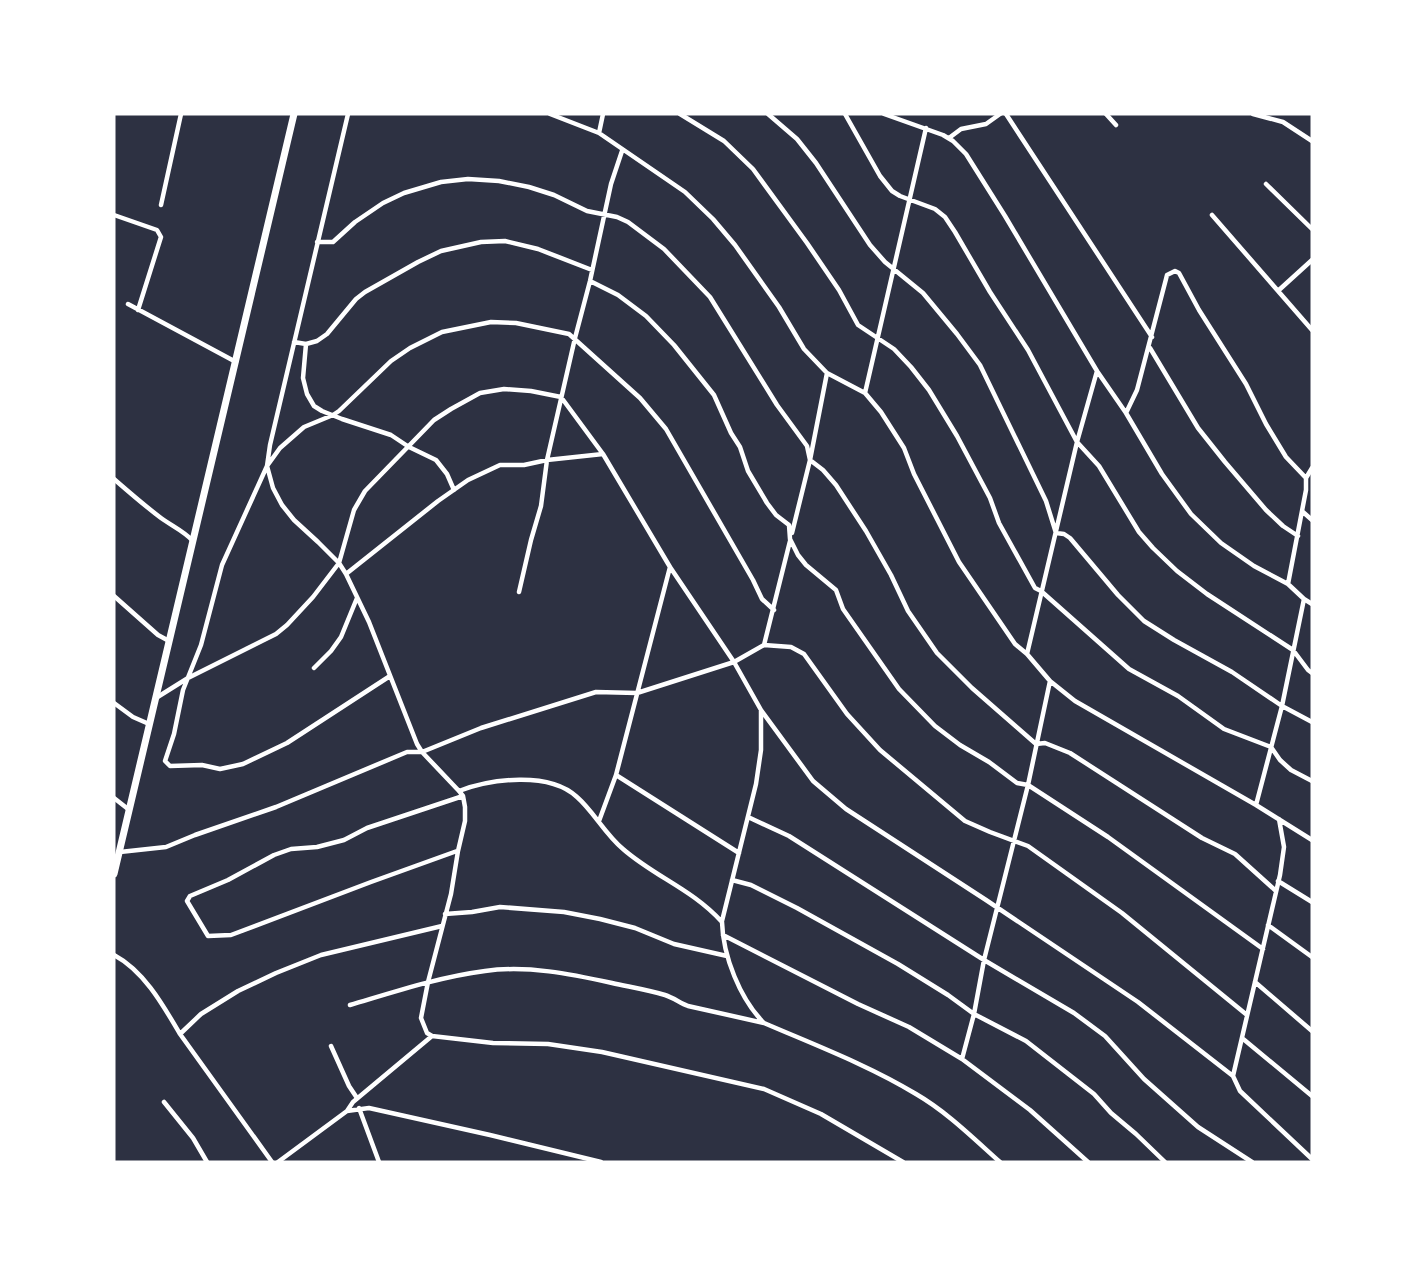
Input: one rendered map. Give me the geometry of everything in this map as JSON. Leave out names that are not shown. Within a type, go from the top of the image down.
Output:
[{"type":"highway","points":[[114,874],[294,114]]},
{"type":"street","points":[[161,205],[181,114]]},
{"type":"street","points":[[348,114],[267,466],[282,505],[293,520],[339,563],[346,573],[416,744],[463,796],[465,821],[421,1018],[427,1033],[432,1036],[493,1043],[548,1044],[602,1052],[764,1088],[821,1114],[903,1162]]},
{"type":"street","points":[[550,114],[598,134],[685,192],[713,219],[779,307],[804,349],[827,373],[865,393],[881,412],[904,448],[914,474],[959,562],[1015,644],[1050,681],[1075,701],[1312,839]]},
{"type":"street","points":[[598,134],[603,114]]},
{"type":"street","points":[[680,114],[724,141],[753,169],[839,290],[859,325],[894,349],[929,390],[957,436],[990,498],[999,523],[1035,588],[1129,669],[1178,696],[1224,729],[1271,747],[1280,760],[1292,770],[1312,781]]},
{"type":"street","points":[[768,114],[797,139],[816,163],[870,245],[885,262],[923,293],[980,365],[1046,501],[1056,533]]},
{"type":"street","points":[[845,114],[880,176],[892,191],[910,201],[935,209],[945,217],[1028,350],[1077,442],[1099,466],[1139,532],[1177,570],[1207,594],[1293,650],[1312,673]]},
{"type":"street","points":[[884,114],[950,138],[966,154],[1097,370],[1162,474],[1191,514],[1237,555],[1289,584],[1312,604]]},
{"type":"street","points":[[950,138],[961,129],[986,124],[1000,114]]},
{"type":"street","points":[[1006,114],[1152,338]]},
{"type":"street","points":[[1106,114],[1116,125]]},
{"type":"street","points":[[1253,114],[1283,122],[1312,141]]},
{"type":"street","points":[[865,393],[926,128]]},
{"type":"street","points":[[519,592],[541,506],[547,460],[561,397],[611,184],[622,151]]},
{"type":"street","points":[[317,242],[333,242],[355,222],[404,193],[441,182],[468,179],[499,181],[528,187],[554,195],[587,211],[628,222],[664,249],[710,297],[777,405],[807,446],[810,460],[836,485],[866,531],[908,611],[937,653],[972,688],[1037,744],[1045,743],[1070,753],[1202,838],[1235,854],[1276,891]]},
{"type":"street","points":[[1266,184],[1312,229]]},
{"type":"street","points":[[114,215],[157,230],[161,237],[138,310]]},
{"type":"street","points":[[1212,215],[1312,330]]},
{"type":"street","points":[[294,342],[306,344],[317,341],[327,334],[365,292],[418,261],[441,251],[481,242],[505,242],[538,249],[592,270]]},
{"type":"street","points":[[1279,290],[1312,260]]},
{"type":"street","points":[[1126,413],[1138,390],[1166,279],[1175,271],[1180,274],[1199,310],[1246,384],[1286,457],[1306,478]]},
{"type":"street","points":[[590,281],[618,295],[646,316],[674,345],[714,395],[740,447],[748,471],[767,503],[789,525],[790,539],[798,555],[835,590],[843,609],[899,689],[935,726],[1017,783],[1028,785],[1108,837],[1263,949]]},
{"type":"street","points":[[128,304],[236,362]]},
{"type":"street","points":[[390,676],[287,743],[243,764],[220,769],[202,765],[170,766],[165,761],[188,678],[201,645],[222,565],[267,466],[281,448],[304,427],[333,415],[391,361],[410,348],[442,332],[491,321],[516,323],[569,334],[640,398],[666,429],[754,580],[762,599],[774,610]]},
{"type":"street","points":[[306,344],[303,378],[307,394],[314,406],[391,435],[436,460],[447,474],[454,490]]},
{"type":"street","points":[[1149,347],[1211,445],[1266,510],[1298,536]]},
{"type":"street","points":[[1027,654],[1077,442],[1097,370]]},
{"type":"street","points":[[764,645],[810,460],[827,373]]},
{"type":"street","points":[[155,698],[188,678],[276,635],[288,625],[339,563],[354,510],[365,491],[434,420],[480,393],[504,389],[561,397],[603,454],[670,567],[734,662],[761,710],[813,781],[846,809],[1138,1002],[1233,1076],[1240,1091],[1312,1158]]},
{"type":"street","points":[[346,573],[438,501],[468,480],[500,465],[524,465],[603,454]]},
{"type":"street","points":[[1289,584],[1306,478],[1312,468]]},
{"type":"street","points":[[114,479],[193,541]]},
{"type":"street","points":[[1302,511],[1312,520]]},
{"type":"street","points":[[1056,533],[1070,538],[1118,595],[1144,621],[1312,722]]},
{"type":"street","points":[[598,822],[615,775],[670,567]]},
{"type":"street","points":[[114,596],[169,641]]},
{"type":"street","points":[[314,668],[341,637],[358,597]]},
{"type":"street","points":[[1256,805],[1282,706],[1304,599]]},
{"type":"street","points":[[119,852],[166,847],[276,807],[407,752],[422,752],[481,728],[596,692],[637,694],[734,662],[764,645],[791,647],[804,654],[847,715],[880,750],[965,821],[1028,846],[1122,914],[1247,1015]]},
{"type":"street","points":[[962,1059],[1015,841],[1050,681]]},
{"type":"street","points":[[114,703],[132,717],[149,724]]},
{"type":"street","points":[[761,710],[761,750],[756,784],[722,922],[722,934],[727,956],[744,996],[753,1012],[764,1023]]},
{"type":"street","points":[[615,775],[739,853]]},
{"type":"street","points":[[459,791],[475,785],[520,779],[539,780],[558,786],[576,795],[623,849],[697,898],[722,922]]},
{"type":"street","points":[[458,851],[231,935],[208,936],[187,901],[190,896],[228,880],[274,855],[291,849],[317,848],[344,840],[367,828],[463,796]]},
{"type":"street","points":[[114,798],[128,809]]},
{"type":"street","points":[[748,817],[789,836],[1084,1021],[1105,1036],[1144,1079],[1198,1127],[1252,1162]]},
{"type":"street","points":[[1233,1076],[1278,881],[1284,847],[1279,820]]},
{"type":"street","points":[[733,880],[768,892],[898,964],[974,1014],[1026,1041],[1078,1081],[1165,1162]]},
{"type":"street","points":[[1278,881],[1312,902]]},
{"type":"street","points":[[445,914],[500,907],[564,912],[635,928],[674,944],[727,956]]},
{"type":"street","points":[[1268,925],[1312,957]]},
{"type":"street","points":[[180,1034],[201,1014],[238,991],[276,973],[321,955],[442,926]]},
{"type":"street","points":[[722,934],[858,1004],[909,1027],[962,1059],[1030,1110],[1088,1162]]},
{"type":"street","points":[[114,955],[134,969],[147,983],[180,1034],[272,1162]]},
{"type":"street","points":[[350,1005],[428,982],[505,969],[559,973],[665,995],[688,1006],[764,1023],[850,1059],[916,1094],[950,1118],[1000,1162]]},
{"type":"street","points":[[1255,982],[1312,1031]]},
{"type":"street","points":[[278,1162],[347,1111],[357,1098],[432,1036]]},
{"type":"street","points":[[1242,1038],[1312,1096]]},
{"type":"street","points":[[331,1046],[357,1098]]},
{"type":"street","points":[[164,1102],[193,1138],[207,1162]]},
{"type":"street","points":[[359,1108],[379,1162]]},
{"type":"street","points":[[347,1111],[369,1108],[601,1162]]}]
